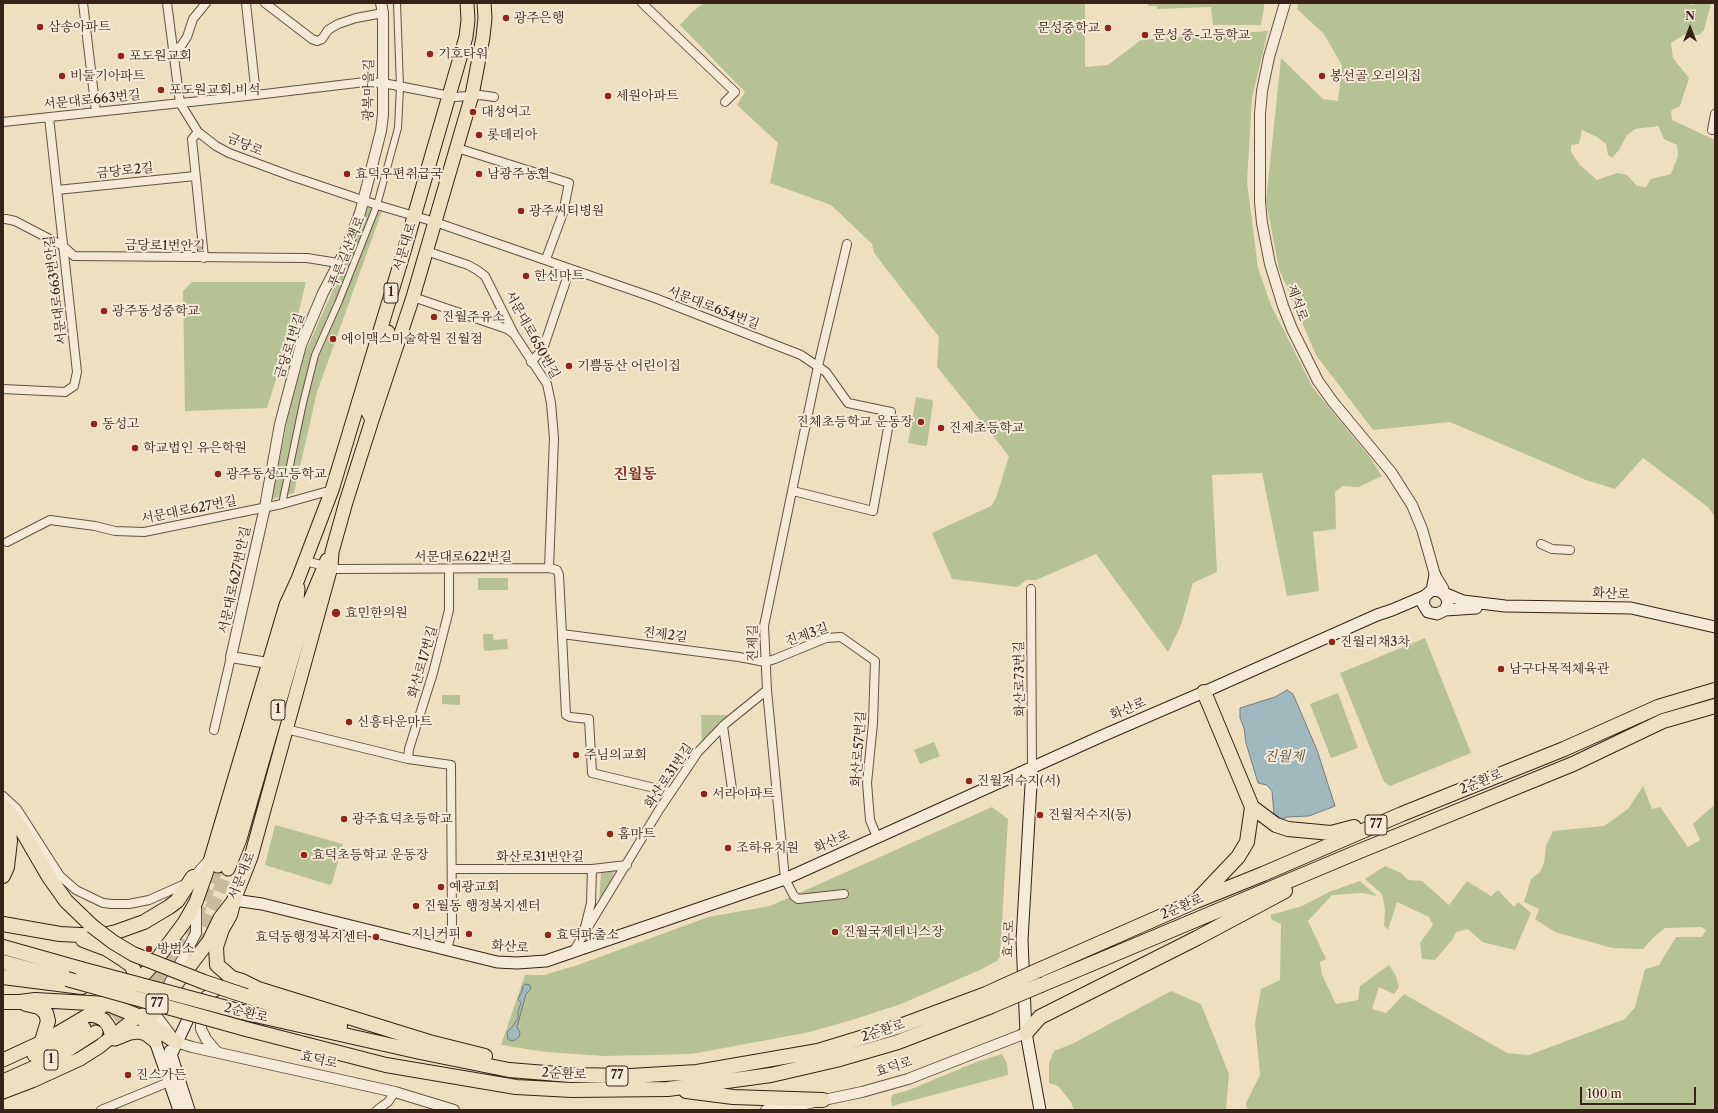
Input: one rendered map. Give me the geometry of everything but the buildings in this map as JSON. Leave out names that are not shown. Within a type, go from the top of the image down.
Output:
[{"type":"highway","name":"2순환로","points":[[3,947],[81,970],[242,1012],[420,1052],[509,1070],[571,1075],[631,1076],[697,1072],[818,1052],[900,1026],[986,994],[1196,901],[1402,814],[1564,749],[1658,707],[1715,690]]},
{"type":"highway","points":[[1204,692],[1254,809],[1276,825],[1288,830],[1331,833],[1402,814]]},
{"type":"highway","name":"2순환로","points":[[3,962],[61,982],[100,988],[246,1029],[386,1065],[509,1086],[572,1090],[668,1088],[771,1075],[836,1060],[898,1042],[989,1007],[1355,853],[1572,764],[1663,722],[1715,706]]},
{"type":"highway","points":[[3,806],[17,822],[49,877],[66,901],[92,926],[113,942],[133,954],[204,982],[252,993],[474,1054],[571,1075]]},
{"type":"highway","points":[[1196,901],[1238,857],[1247,842],[1254,809]]},
{"type":"highway","points":[[3,819],[9,831],[10,841],[7,866],[3,876]]},
{"type":"highway","points":[[1026,1033],[1040,1017],[1197,938],[1355,853]]},
{"type":"highway","points":[[60,934],[100,936],[125,930],[144,922],[176,901],[193,877]]},
{"type":"highway","points":[[234,900],[230,914],[222,929],[216,947],[217,965],[232,978],[252,993],[420,1052]]},
{"type":"highway","points":[[3,924],[90,941],[107,949],[130,965],[139,980]]},
{"type":"highway","points":[[3,977],[61,982]]},
{"type":"highway","points":[[3,1002],[35,1000],[108,1004],[138,1016],[164,1040]]},
{"type":"highway","points":[[20,1002],[39,1007],[46,1013],[48,1021],[42,1041]]},
{"type":"highway","points":[[668,1088],[732,1097],[823,1100]]},
{"type":"main road","name":"서문대로","points":[[219,864],[268,663],[286,605],[298,579],[332,490],[415,216],[466,37],[468,20],[467,3]]},
{"type":"main road","name":"서문대로","points":[[154,1013],[209,941],[220,918],[234,900],[251,857],[332,552],[372,420],[413,297],[472,95],[484,37],[484,3]]},
{"type":"main road","points":[[372,420],[366,408],[410,253],[407,251],[400,265]]},
{"type":"main road","name":"서문대로","points":[[3,1081],[57,1057],[92,1024],[108,1004],[139,980],[151,967],[184,923],[219,864],[240,839],[306,610],[328,566]]},
{"type":"main road","points":[[1435,575],[1423,601],[1424,607],[1428,612],[1440,614],[1445,610],[1448,603],[1444,593]]},
{"type":"main road","name":"서문대로","points":[[219,864],[239,804],[285,649],[297,601],[298,579]]},
{"type":"main road","points":[[1392,610],[1436,590],[1463,601],[1505,606]]},
{"type":"main road","points":[[1445,610],[1494,608],[1505,606]]},
{"type":"main road","name":"화산로","points":[[1505,606],[1631,608],[1715,627]]},
{"type":"main road","points":[[1392,610],[1424,607]]},
{"type":"main road","name":"화산로","points":[[234,900],[262,904],[496,961],[517,963],[542,962],[785,879],[1377,614],[1392,610]]},
{"type":"main road","name":"효우로","points":[[1032,768],[1022,940],[1026,1033],[1040,1110]]},
{"type":"main road","points":[[151,967],[154,1013]]},
{"type":"main road","points":[[139,980],[154,1013],[188,1110]]},
{"type":"main road","points":[[179,1110],[165,1068],[164,1040],[189,1017],[207,996],[224,984],[234,984],[252,993]]},
{"type":"main road","points":[[3,1092],[80,1059],[99,1047],[138,1016],[154,1013]]},
{"type":"main road","points":[[92,1024],[96,1016],[104,1020],[112,1037]]},
{"type":"main road","name":"서문대로","points":[[3,1060],[42,1041],[92,1024]]},
{"type":"main road","name":"서문대로","points":[[3,1069],[56,1044],[92,1024]]},
{"type":"main road","points":[[99,1047],[130,1033],[139,1032],[164,1040]]},
{"type":"main road","points":[[164,1040],[165,1068]]},
{"type":"street","points":[[83,3],[96,112]]},
{"type":"street","name":"금당로","points":[[167,3],[180,103],[198,132],[229,153],[377,205],[415,216]]},
{"type":"street","points":[[173,50],[181,46],[187,37],[193,19],[206,3]]},
{"type":"street","points":[[246,3],[256,95]]},
{"type":"street","points":[[265,3],[312,39],[318,41],[322,39],[328,30],[338,24],[382,8]]},
{"type":"street","name":"푸른길산책로","points":[[282,504],[303,403],[315,355],[339,301],[377,205],[398,128],[400,87],[397,3]]},
{"type":"street","points":[[642,3],[735,92],[725,102]]},
{"type":"street","name":"제석로","points":[[1285,3],[1269,57],[1262,91],[1260,114],[1260,202],[1262,223],[1270,264],[1292,329],[1318,381],[1333,402],[1391,472],[1412,505],[1422,529],[1435,575],[1443,588],[1444,593]]},
{"type":"street","name":"광복마을길","points":[[364,200],[383,125],[382,8]]},
{"type":"street","name":"서문대로663번길","points":[[3,122],[366,82],[383,83],[455,97],[472,95],[494,97]]},
{"type":"street","points":[[1712,130],[1715,114]]},
{"type":"street","name":"서문대로663번안길","points":[[3,389],[60,393],[65,392],[74,386],[77,372],[49,117]]},
{"type":"street","points":[[198,132],[192,139],[204,258]]},
{"type":"street","points":[[457,148],[569,183],[563,213],[546,260]]},
{"type":"street","name":"금당로2길","points":[[57,190],[195,176]]},
{"type":"street","name":"금당로1번길","points":[[265,507],[280,424],[301,345],[338,263],[347,247],[364,200]]},
{"type":"street","name":"서문대로654번길","points":[[415,216],[655,298],[794,353],[826,372],[848,403],[891,412],[873,511],[793,491]]},
{"type":"street","name":"금당로1번안길","points":[[3,220],[11,220],[63,246],[74,256],[307,258],[338,263]]},
{"type":"street","name":"진제길","points":[[785,879],[767,690],[765,662],[765,618],[793,491],[818,366],[847,244]]},
{"type":"street","name":"서문대로650번길","points":[[426,251],[468,265],[481,272],[488,281],[514,334],[531,362],[547,384],[551,404],[554,438],[550,568]]},
{"type":"street","points":[[531,362],[543,349],[570,269]]},
{"type":"street","points":[[413,297],[506,329],[514,334]]},
{"type":"street","name":"서문대로627번길","points":[[7,542],[50,520],[95,526],[115,531],[144,532],[282,504],[332,490]]},
{"type":"street","name":"서문대로627번안길","points":[[214,730],[265,507]]},
{"type":"street","points":[[1541,544],[1552,549],[1570,550]]},
{"type":"street","name":"서문대로622번길","points":[[305,561],[337,569],[550,568]]},
{"type":"street","points":[[550,568],[557,570],[559,575],[566,715],[570,717],[589,719],[592,773],[671,792]]},
{"type":"street","name":"화산로17번길","points":[[408,759],[409,749],[433,673],[448,614],[449,569]]},
{"type":"street","name":"화산로73번길","points":[[1031,589],[1032,768]]},
{"type":"street","name":"진제2길","points":[[562,634],[739,656],[765,662]]},
{"type":"street","name":"진제3길","points":[[765,662],[781,657],[808,644],[833,636],[841,637],[875,661]]},
{"type":"street","points":[[231,657],[268,663]]},
{"type":"street","name":"화산로57번길","points":[[875,661],[874,723],[867,783],[870,820],[878,837]]},
{"type":"street","name":"화산로31번길","points":[[573,952],[671,792],[698,752],[723,726],[767,690]]},
{"type":"street","points":[[723,726],[732,789]]},
{"type":"street","points":[[286,729],[408,759],[451,765],[452,929],[447,950]]},
{"type":"street","points":[[3,796],[17,809],[60,876],[76,890],[98,901],[112,904],[138,903],[185,884],[193,877],[219,864]]},
{"type":"street","name":"화산로31번안길","points":[[452,869],[592,869],[627,865]]},
{"type":"street","points":[[582,938],[591,903],[592,869]]},
{"type":"street","points":[[785,879],[794,896],[798,899],[844,894]]},
{"type":"street","points":[[164,1040],[154,1013],[196,933],[196,902]]},
{"type":"street","points":[[207,996],[201,1011],[201,1029],[206,1039],[216,1051]]},
{"type":"street","name":"효덕로","points":[[766,1110],[862,1092],[908,1079],[1026,1033]]},
{"type":"street","name":"효덕로","points":[[164,1040],[395,1092],[454,1110]]},
{"type":"street","points":[[101,1110],[169,1082]]},
{"type":"street","points":[[377,1110],[388,1102],[395,1092]]},
{"type":"green space","points":[[704,3],[1085,3],[1085,67],[1108,65],[1141,40],[1268,31],[1252,98],[1247,182],[1258,268],[1271,305],[1313,388],[1369,456],[1382,476],[1359,487],[1343,486],[1335,492],[1336,529],[1313,532],[1319,591],[1287,596],[1262,473],[1212,475],[1217,572],[1193,583],[1181,625],[1168,652],[1096,554],[1036,580],[1026,580],[1018,587],[952,579],[932,533],[991,506],[996,498],[1009,456],[937,367],[939,337],[874,253],[872,244],[831,205],[770,183],[778,143],[737,105],[745,92],[680,25],[692,12]]},
{"type":"green space","points":[[1148,3],[1264,3],[1264,8],[1261,25],[1213,25],[1211,7],[1157,9],[1157,6],[1148,6]]},
{"type":"green space","points":[[1298,3],[1682,3],[1693,5],[1695,3],[1711,3],[1704,30],[1699,35],[1685,34],[1671,43],[1673,58],[1689,78],[1680,106],[1671,111],[1672,120],[1715,140],[1715,517],[1708,507],[1643,458],[1615,489],[1586,480],[1450,422],[1373,430],[1316,355],[1279,269],[1266,201],[1281,58],[1323,99],[1338,101],[1342,65],[1323,33],[1297,9]],"holes":[[[1658,126],[1664,139],[1677,145],[1678,156],[1671,174],[1651,179],[1646,187],[1637,186],[1627,175],[1617,173],[1597,180],[1580,165],[1571,152],[1571,145],[1579,144],[1582,130],[1597,137],[1606,144],[1608,155],[1612,158],[1619,150],[1627,135],[1635,129]]]},
{"type":"green space","points":[[366,207],[382,211],[317,392],[294,493],[272,499],[288,417],[305,353],[354,243]]},
{"type":"green space","points":[[192,282],[306,282],[296,323],[287,345],[267,408],[185,411],[183,291]]},
{"type":"green space","name":"진체초등학교 운동장","points":[[916,397],[932,400],[933,402],[927,445],[925,446],[908,443]]},
{"type":"green space","points":[[478,578],[508,578],[508,590],[478,590]]},
{"type":"green space","points":[[483,634],[493,634],[494,640],[507,639],[508,649],[484,651]]},
{"type":"green space","points":[[1425,638],[1471,753],[1390,786],[1384,782],[1340,673]]},
{"type":"green space","points":[[1338,693],[1358,748],[1331,758],[1310,704]]},
{"type":"green space","points":[[442,695],[460,695],[460,705],[442,704]]},
{"type":"green space","points":[[701,715],[730,715],[702,745]]},
{"type":"green space","points":[[934,742],[940,756],[920,764],[914,750]]},
{"type":"green space","points":[[1643,786],[1652,809],[1660,807],[1688,847],[1700,840],[1693,824],[1715,804],[1715,1110],[1247,1110],[1246,1103],[1260,1075],[1255,1024],[1261,989],[1280,980],[1281,924],[1272,920],[1270,915],[1302,906],[1329,892],[1360,881],[1377,896],[1362,893],[1332,895],[1308,921],[1326,959],[1320,962],[1322,975],[1336,1004],[1358,1000],[1360,986],[1389,965],[1396,976],[1399,987],[1394,994],[1379,987],[1372,1009],[1386,1013],[1404,994],[1507,1053],[1529,1055],[1625,1019],[1635,1007],[1645,969],[1659,965],[1676,937],[1702,937],[1706,930],[1701,927],[1665,928],[1643,949],[1612,948],[1555,932],[1535,919],[1539,909],[1524,902],[1531,879],[1540,872],[1544,863],[1546,846],[1553,831],[1604,826],[1628,809]]},
{"type":"green space","name":"진월국제테니스장","points":[[992,807],[1008,819],[1000,957],[997,961],[980,970],[901,1004],[855,1019],[810,1032],[691,1054],[604,1056],[546,1052],[501,1045],[525,975],[544,975],[578,965],[708,917],[770,906]]},
{"type":"green space","name":"효덕초등학교 운동장","points":[[275,825],[343,844],[332,883],[330,885],[265,865]]},
{"type":"green space","points":[[1385,866],[1401,873],[1408,880],[1422,881],[1449,905],[1467,881],[1491,896],[1498,890],[1514,907],[1518,902],[1531,913],[1515,950],[1482,942],[1468,929],[1456,932],[1453,939],[1435,960],[1422,959],[1420,943],[1433,925],[1429,917],[1397,902],[1388,930],[1384,926],[1385,909],[1382,894],[1365,879]]},
{"type":"green space","points":[[614,871],[612,879],[599,904],[601,873]]},
{"type":"green space","points":[[1171,991],[1201,1004],[1229,1074],[1226,1110],[1074,1110],[1071,1102],[1058,1086],[1049,1083],[1049,1063],[1054,1051],[1072,1044]]},
{"type":"green space","points":[[1002,1054],[1007,1063],[1008,1075],[892,1106],[892,1095],[909,1090],[976,1062]]},
{"type":"water","name":"진월제","points":[[1287,690],[1293,694],[1317,750],[1335,806],[1309,816],[1287,817],[1283,819],[1274,814],[1272,791],[1267,785],[1258,783],[1240,718],[1240,708],[1275,697]]},
{"type":"water","points":[[525,984],[530,985],[531,989],[526,994],[517,1027],[520,1033],[519,1037],[512,1041],[508,1039],[507,1032],[518,1018],[518,1011],[521,1003],[518,999]]},
{"type":"tunnel","points":[[90,1023],[148,984],[173,956],[199,910],[218,866]]},
{"type":"tunnel","points":[[194,943],[217,897],[228,869]]},
{"type":"tunnel","points":[[99,1030],[155,991],[178,966]]},
{"type":"place","name":"광주은행","points":[[506,18]]},
{"type":"place","name":"삼송아파트","points":[[40,27]]},
{"type":"place","name":"문성중학교","points":[[1108,28]]},
{"type":"place","name":"문성 중-고등학교","points":[[1145,35]]},
{"type":"place","name":"기호타워","points":[[430,54]]},
{"type":"place","name":"포도원교회","points":[[121,56]]},
{"type":"place","name":"비둘기아파트","points":[[62,76]]},
{"type":"place","name":"봉선골 오리의집","points":[[1322,76]]},
{"type":"place","name":"포도원교회 비석","points":[[161,90]]},
{"type":"place","name":"세원아파트","points":[[608,96]]},
{"type":"place","name":"대성여고","points":[[473,112]]},
{"type":"place","name":"롯데리아","points":[[479,135]]},
{"type":"place","name":"효덕우편취급국","points":[[347,174]]},
{"type":"place","name":"남광주농협","points":[[479,174]]},
{"type":"place","name":"광주씨티병원","points":[[521,211]]},
{"type":"place","name":"한신마트","points":[[526,276]]},
{"type":"place","name":"광주동성중학교","points":[[104,311]]},
{"type":"place","name":"진월주유소","points":[[434,317]]},
{"type":"place","name":"에이맥스미술학원 진월점","points":[[333,339]]},
{"type":"place","name":"기쁨동산 어린이집","points":[[569,366]]},
{"type":"place","name":"진체초등학교 운동장","points":[[921,422]]},
{"type":"place","name":"동성고","points":[[94,424]]},
{"type":"place","name":"진제초등학교","points":[[941,428]]},
{"type":"place","name":"학교법인 유은학원","points":[[135,448]]},
{"type":"place","name":"광주동성고등학교","points":[[218,474]]},
{"type":"place","name":"효민한의원","points":[[336,613]]},
{"type":"place","name":"진월리채3차","points":[[1332,642]]},
{"type":"place","name":"남구다목적체육관","points":[[1501,669]]},
{"type":"place","name":"신흥타운마트","points":[[349,722]]},
{"type":"place","name":"주님의교회","points":[[576,755]]},
{"type":"place","name":"진월저수지(서)","points":[[969,781]]},
{"type":"place","name":"서라아파트","points":[[704,794]]},
{"type":"place","name":"진월저수지(동)","points":[[1040,815]]},
{"type":"place","name":"광주효덕초등학교","points":[[344,819]]},
{"type":"place","name":"홈마트","points":[[610,834]]},
{"type":"place","name":"조하유치원","points":[[728,848]]},
{"type":"place","name":"효덕초등학교 운동장","points":[[304,855]]},
{"type":"place","name":"예광교회","points":[[441,887]]},
{"type":"place","name":"진월동 행정복지센터","points":[[416,906]]},
{"type":"place","name":"진월국제테니스장","points":[[835,932]]},
{"type":"place","name":"지니커피","points":[[469,934]]},
{"type":"place","name":"효덕파출소","points":[[548,935]]},
{"type":"place","name":"효덕동행정복지센터","points":[[376,937]]},
{"type":"place","name":"방범소","points":[[149,949]]},
{"type":"place","name":"진스가든","points":[[128,1075]]},
{"type":"district","name":"진월동","points":[[635,475]]}]
